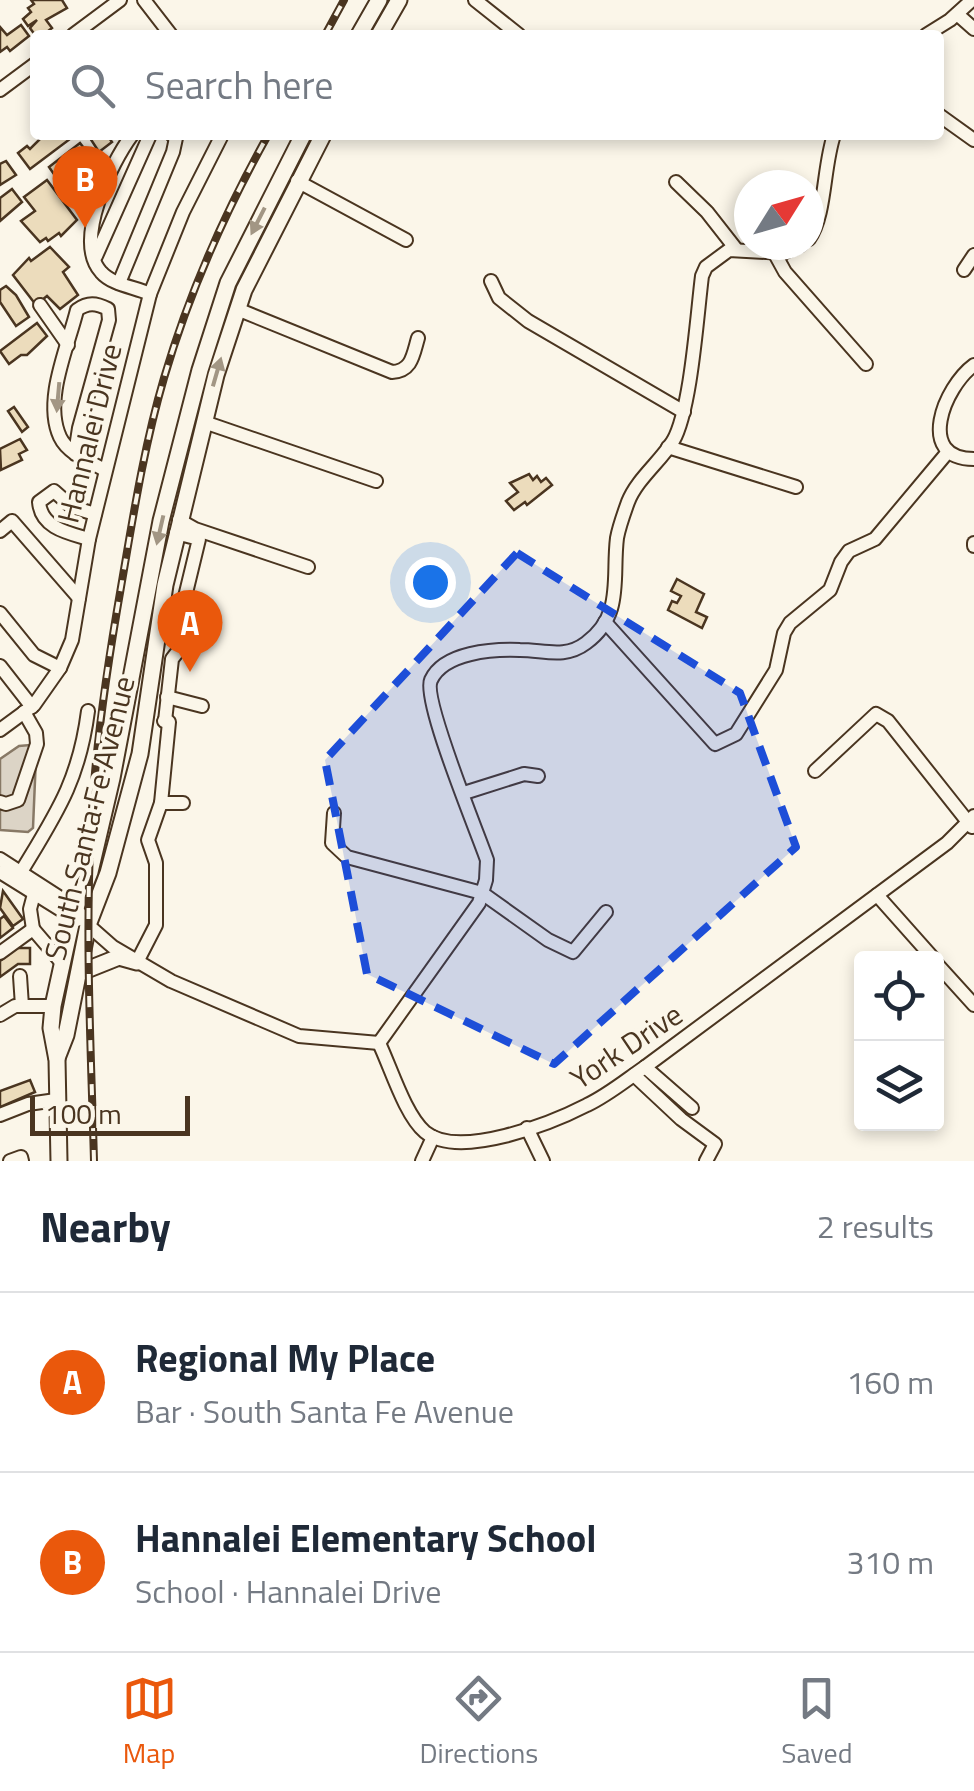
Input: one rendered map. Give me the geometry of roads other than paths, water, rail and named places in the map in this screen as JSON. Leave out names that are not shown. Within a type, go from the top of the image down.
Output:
[{"type":"main road","points":[[362,30],[379,0]]},
{"type":"main road","points":[[382,30],[399,0]]},
{"type":"main road","name":"South Santa Fe Avenue","points":[[58,1161],[53,1006],[62,963],[135,736],[131,687],[161,522],[210,337],[242,254],[300,140]]},
{"type":"main road","name":"South Santa Fe Avenue","points":[[56,1060],[80,974],[79,917],[114,854],[147,717],[178,526],[204,422],[237,309],[319,140]]},
{"type":"main road","points":[[80,974],[119,957],[137,962]]},
{"type":"street","points":[[80,30],[120,0]]},
{"type":"street","points":[[144,0],[167,30]]},
{"type":"street","points":[[476,0],[514,30]]},
{"type":"street","points":[[933,30],[972,0]]},
{"type":"street","points":[[957,14],[974,29]]},
{"type":"street","points":[[0,90],[30,68]]},
{"type":"street","points":[[944,119],[974,140]]},
{"type":"street","points":[[129,140],[102,188],[93,220],[94,261],[98,270],[118,283],[150,294]]},
{"type":"street","points":[[94,261],[148,140]]},
{"type":"street","points":[[118,283],[176,140]]},
{"type":"street","name":"Hannalei Drive","points":[[0,730],[28,709],[60,668],[72,640],[94,514],[150,294],[220,140]]},
{"type":"street","points":[[824,172],[833,140]]},
{"type":"street","points":[[297,181],[406,240]]},
{"type":"street","points":[[676,182],[707,212],[734,247]]},
{"type":"street","points":[[380,1043],[479,902],[487,860],[428,696],[429,682],[439,668],[454,658],[521,650],[568,652],[586,644],[605,622],[616,598],[617,537],[629,498],[668,447],[684,412],[702,276],[706,267],[734,250]]},
{"type":"street","points":[[964,270],[974,255]]},
{"type":"street","points":[[778,260],[784,272],[866,364]]},
{"type":"street","points":[[491,281],[499,298],[528,321],[684,412]]},
{"type":"street","points":[[76,454],[79,428],[110,320],[108,310],[98,304],[86,304],[78,310],[54,400],[60,438],[76,454],[106,470]]},
{"type":"street","points":[[40,305],[68,345]]},
{"type":"street","points":[[237,309],[392,372],[406,370],[418,338]]},
{"type":"street","points":[[974,365],[953,385],[939,427],[947,453],[955,459],[974,459]]},
{"type":"street","points":[[204,422],[376,481]]},
{"type":"street","points":[[668,447],[796,487]]},
{"type":"street","points":[[605,622],[714,744],[731,739],[776,670],[790,623],[830,590],[849,551],[876,540],[947,453]]},
{"type":"street","points":[[89,539],[54,528],[40,513],[39,502],[54,492],[78,510],[94,514]]},
{"type":"street","points":[[0,531],[12,521],[79,598]]},
{"type":"street","points":[[178,526],[308,567]]},
{"type":"street","points":[[178,526],[200,539],[184,601]]},
{"type":"street","points":[[162,610],[191,619],[182,646],[172,659],[165,721]]},
{"type":"street","points":[[0,613],[34,654],[60,668]]},
{"type":"street","points":[[0,666],[28,709],[37,744],[18,800],[0,802]]},
{"type":"street","points":[[168,697],[202,706]]},
{"type":"street","points":[[21,872],[65,800],[88,710]]},
{"type":"street","points":[[815,771],[876,714],[888,721],[972,823]]},
{"type":"street","points":[[137,962],[156,925],[156,863],[148,840],[161,803],[170,722],[147,717]]},
{"type":"street","points":[[464,793],[524,774],[538,776]]},
{"type":"street","points":[[161,803],[183,803]]},
{"type":"street","points":[[334,813],[332,843],[347,858],[482,893],[548,940],[574,952],[606,912]]},
{"type":"street","name":"York Drive","points":[[433,1138],[469,1144],[527,1128],[589,1104],[640,1071],[972,823]]},
{"type":"street","points":[[0,859],[114,947],[172,981],[298,1036],[380,1043]]},
{"type":"street","points":[[0,872],[79,917]]},
{"type":"street","points":[[34,894],[30,910],[33,929],[62,963]]},
{"type":"street","points":[[877,895],[927,951]]},
{"type":"street","points":[[0,953],[33,929]]},
{"type":"street","points":[[944,970],[974,1005]]},
{"type":"street","points":[[20,976],[22,1006]]},
{"type":"street","points":[[0,1015],[16,1006],[53,1006]]},
{"type":"street","points":[[380,1043],[415,1122],[433,1138],[422,1161]]},
{"type":"street","points":[[640,1071],[692,1108]]},
{"type":"street","points":[[640,1071],[715,1144],[706,1161]]},
{"type":"street","points":[[0,1115],[28,1104],[56,1100]]},
{"type":"street","points":[[527,1128],[543,1161]]},
{"type":"street","points":[[10,1161],[21,1157],[22,1161]]},
{"type":"railway","points":[[328,30],[344,0]]},
{"type":"railway","points":[[94,1161],[89,869],[99,737],[116,617],[145,456],[174,346],[209,254],[265,140]]},
{"type":"place","name":"Hannalei Elementary School","points":[[85,228]]},
{"type":"place","name":"Regional My Place","points":[[190,672]]}]
